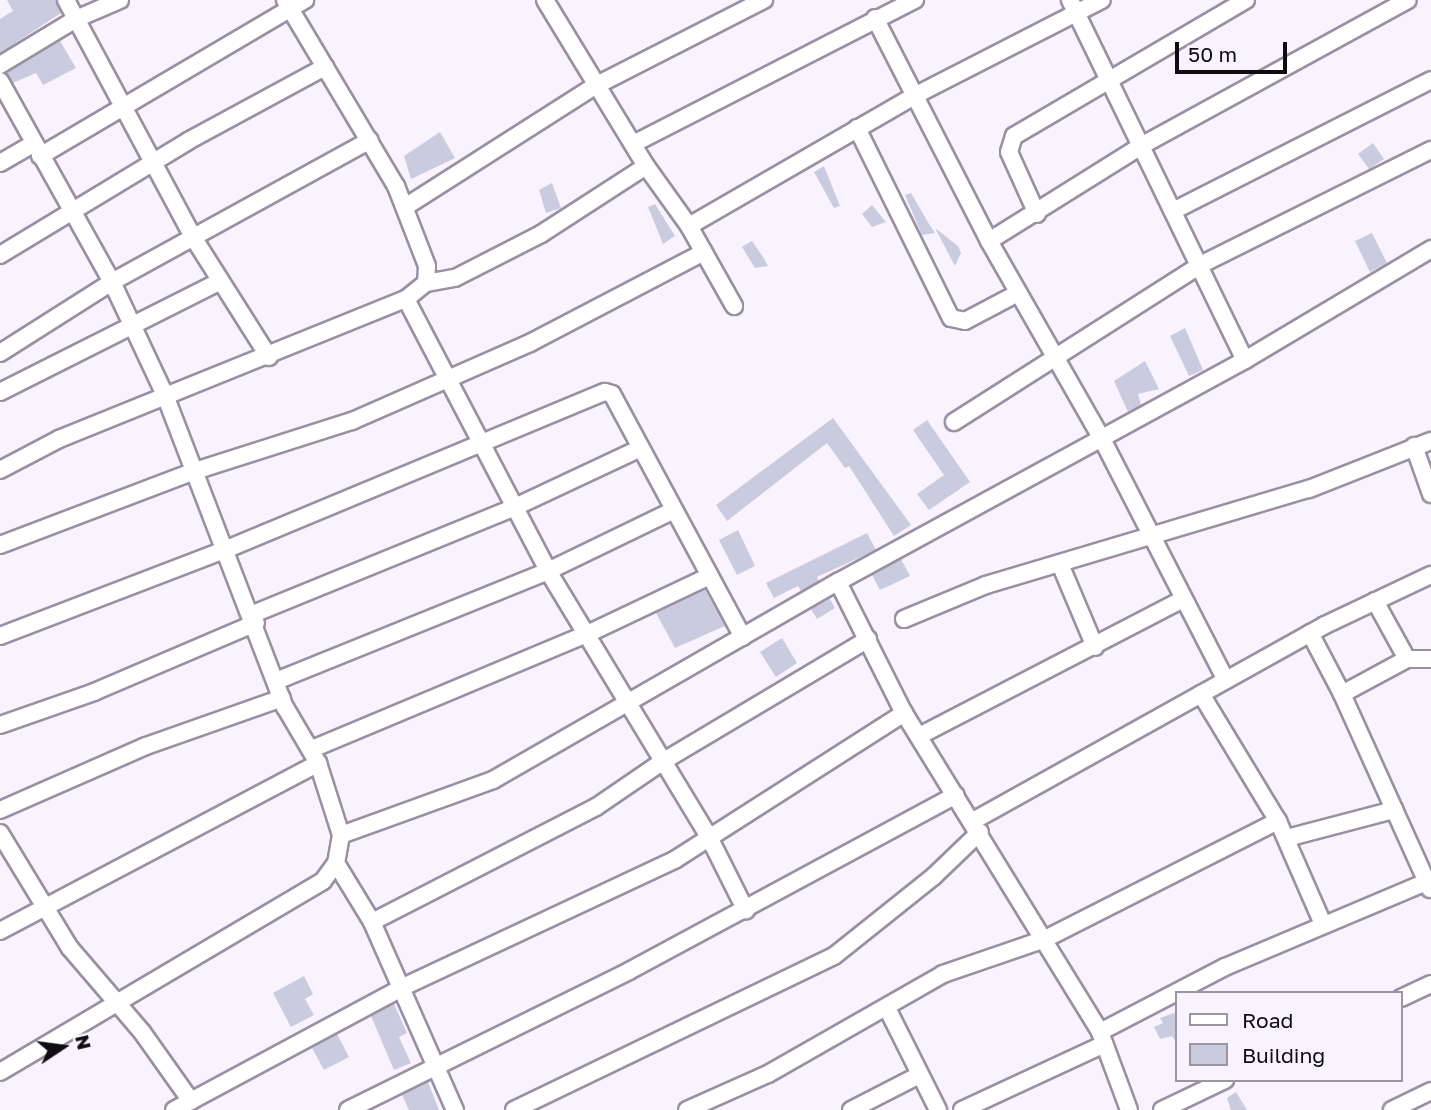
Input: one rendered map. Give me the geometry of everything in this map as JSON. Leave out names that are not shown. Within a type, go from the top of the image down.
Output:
[{"type":"street","points":[[66,0],[193,237],[269,357]]},
{"type":"street","points":[[0,65],[76,19],[120,0]]},
{"type":"street","points":[[0,163],[37,149],[123,107],[288,4],[305,0]]},
{"type":"street","points":[[545,0],[646,166],[689,226],[734,306]]},
{"type":"street","points":[[405,207],[596,86],[764,0]]},
{"type":"street","points":[[634,145],[876,18],[892,5],[915,0]]},
{"type":"street","points":[[689,226],[1073,7],[1102,0]]},
{"type":"street","points":[[1037,214],[1009,152],[1014,136],[1246,0]]},
{"type":"street","points":[[989,241],[1037,214],[1141,146],[1408,0]]},
{"type":"street","points":[[288,4],[370,140],[405,207],[426,266],[426,283]]},
{"type":"street","points":[[1073,7],[1245,360]]},
{"type":"street","points":[[876,18],[989,241],[1102,439],[1181,600],[1226,680]]},
{"type":"street","points":[[0,255],[154,162],[325,66]]},
{"type":"street","points":[[1173,211],[1431,80]]},
{"type":"street","points":[[0,81],[112,282],[165,395],[228,550],[282,698],[315,756],[341,835],[336,863],[323,881],[0,1072]]},
{"type":"street","points":[[858,128],[951,318],[965,321],[1018,293]]},
{"type":"street","points":[[0,353],[112,282],[370,140]]},
{"type":"street","points":[[954,422],[1200,265],[1431,150]]},
{"type":"street","points":[[0,470],[59,439],[165,395],[269,357],[406,299],[426,283],[455,278],[541,234],[646,166]]},
{"type":"street","points":[[341,835],[493,780],[838,582],[1245,360],[1431,249]]},
{"type":"street","points":[[0,545],[195,471],[352,421],[530,342],[704,252]]},
{"type":"street","points":[[0,392],[72,352],[132,328],[221,281]]},
{"type":"street","points":[[406,299],[548,572],[626,706],[710,839],[746,911]]},
{"type":"street","points":[[0,636],[228,550],[482,446],[605,392],[612,394],[743,638]]},
{"type":"street","points":[[904,619],[986,585],[1152,539],[1309,489],[1431,441]]},
{"type":"street","points":[[1414,446],[1431,494]]},
{"type":"street","points":[[0,725],[94,691],[515,507],[641,448]]},
{"type":"street","points":[[276,681],[548,572],[674,510]]},
{"type":"street","points":[[1060,564],[1095,647]]},
{"type":"street","points":[[514,1110],[834,956],[933,877],[977,826],[1310,633],[1431,575]]},
{"type":"street","points":[[0,931],[315,756],[710,576]]},
{"type":"street","points":[[838,582],[904,713],[977,826],[1102,1038],[1129,1110]]},
{"type":"street","points":[[919,736],[1181,600]]},
{"type":"street","points":[[1375,601],[1407,660]]},
{"type":"street","points":[[1183,991],[1225,967],[1323,924],[1430,884],[1342,694],[1310,633]]},
{"type":"street","points":[[372,922],[560,827],[662,762],[868,639]]},
{"type":"street","points":[[1342,694],[1407,660],[1431,659]]},
{"type":"street","points":[[1201,694],[1278,821],[1323,924]]},
{"type":"street","points":[[0,810],[146,747],[282,698]]},
{"type":"street","points":[[174,1110],[403,987],[710,839],[904,713]]},
{"type":"street","points":[[348,1110],[746,911],[957,795]]},
{"type":"street","points":[[1287,838],[1394,810]]},
{"type":"street","points":[[687,1110],[768,1073],[965,964],[1045,939],[1278,821]]},
{"type":"street","points":[[0,833],[70,948],[191,1101]]},
{"type":"street","points":[[336,863],[372,922],[403,987],[455,1110]]},
{"type":"street","points":[[1403,997],[1431,984]]},
{"type":"street","points":[[962,1110],[1102,1038],[1176,995]]},
{"type":"street","points":[[887,1007],[938,1110]]},
{"type":"street","points":[[851,1110],[919,1075]]},
{"type":"street","points":[[1162,1110],[1221,1082]]},
{"type":"street","points":[[1392,1110],[1431,1091]]},
{"type":"building","points":[[7,0],[56,0],[61,13],[0,53],[0,19],[13,11]]},
{"type":"building","points":[[60,41],[76,68],[43,85],[36,73],[13,83],[7,73]]},
{"type":"building","points":[[440,132],[455,158],[411,179],[404,156]]},
{"type":"building","points":[[1373,143],[1384,159],[1369,169],[1358,154]]},
{"type":"building","points":[[824,166],[840,206],[834,208],[814,172]]},
{"type":"building","points":[[552,183],[561,208],[546,213],[539,190]]},
{"type":"building","points":[[911,193],[935,233],[922,235],[905,195]]},
{"type":"building","points":[[655,204],[675,236],[663,244],[648,207]]},
{"type":"building","points":[[872,205],[886,222],[872,227],[862,214]]},
{"type":"building","points":[[935,228],[958,246],[961,253],[955,266]]},
{"type":"building","points":[[1372,233],[1387,263],[1370,272],[1355,241]]},
{"type":"building","points":[[752,241],[768,266],[755,268],[742,247]]},
{"type":"building","points":[[1185,328],[1203,370],[1189,376],[1170,336]]},
{"type":"building","points":[[1145,361],[1159,389],[1138,394],[1141,405],[1128,412],[1114,381]]},
{"type":"building","points":[[833,418],[911,525],[894,536],[849,466],[845,468],[827,443],[727,521],[716,505]]},
{"type":"building","points":[[927,420],[970,482],[929,510],[917,494],[944,475],[913,430]]},
{"type":"building","points":[[738,530],[755,566],[737,575],[719,540]]},
{"type":"building","points":[[867,533],[876,550],[817,577],[819,581],[801,591],[798,586],[774,598],[766,583]]},
{"type":"building","points":[[901,559],[910,576],[880,590],[872,575]]},
{"type":"building","points":[[705,590],[725,626],[675,648],[656,613]]},
{"type":"building","points":[[830,599],[835,608],[817,619],[811,609]]},
{"type":"building","points":[[782,638],[797,663],[776,677],[760,652]]},
{"type":"building","points":[[304,976],[313,994],[305,999],[314,1015],[291,1027],[273,993]]},
{"type":"building","points":[[394,1004],[407,1033],[399,1037],[411,1063],[394,1070],[371,1016]]},
{"type":"building","points":[[1176,1012],[1176,1042],[1172,1036],[1160,1039],[1154,1027],[1163,1023],[1160,1018]]},
{"type":"building","points":[[337,1034],[349,1057],[324,1070],[312,1048]]},
{"type":"building","points":[[428,1082],[439,1110],[409,1110],[402,1095]]},
{"type":"building","points":[[1236,1092],[1247,1110],[1231,1110],[1227,1098]]}]
